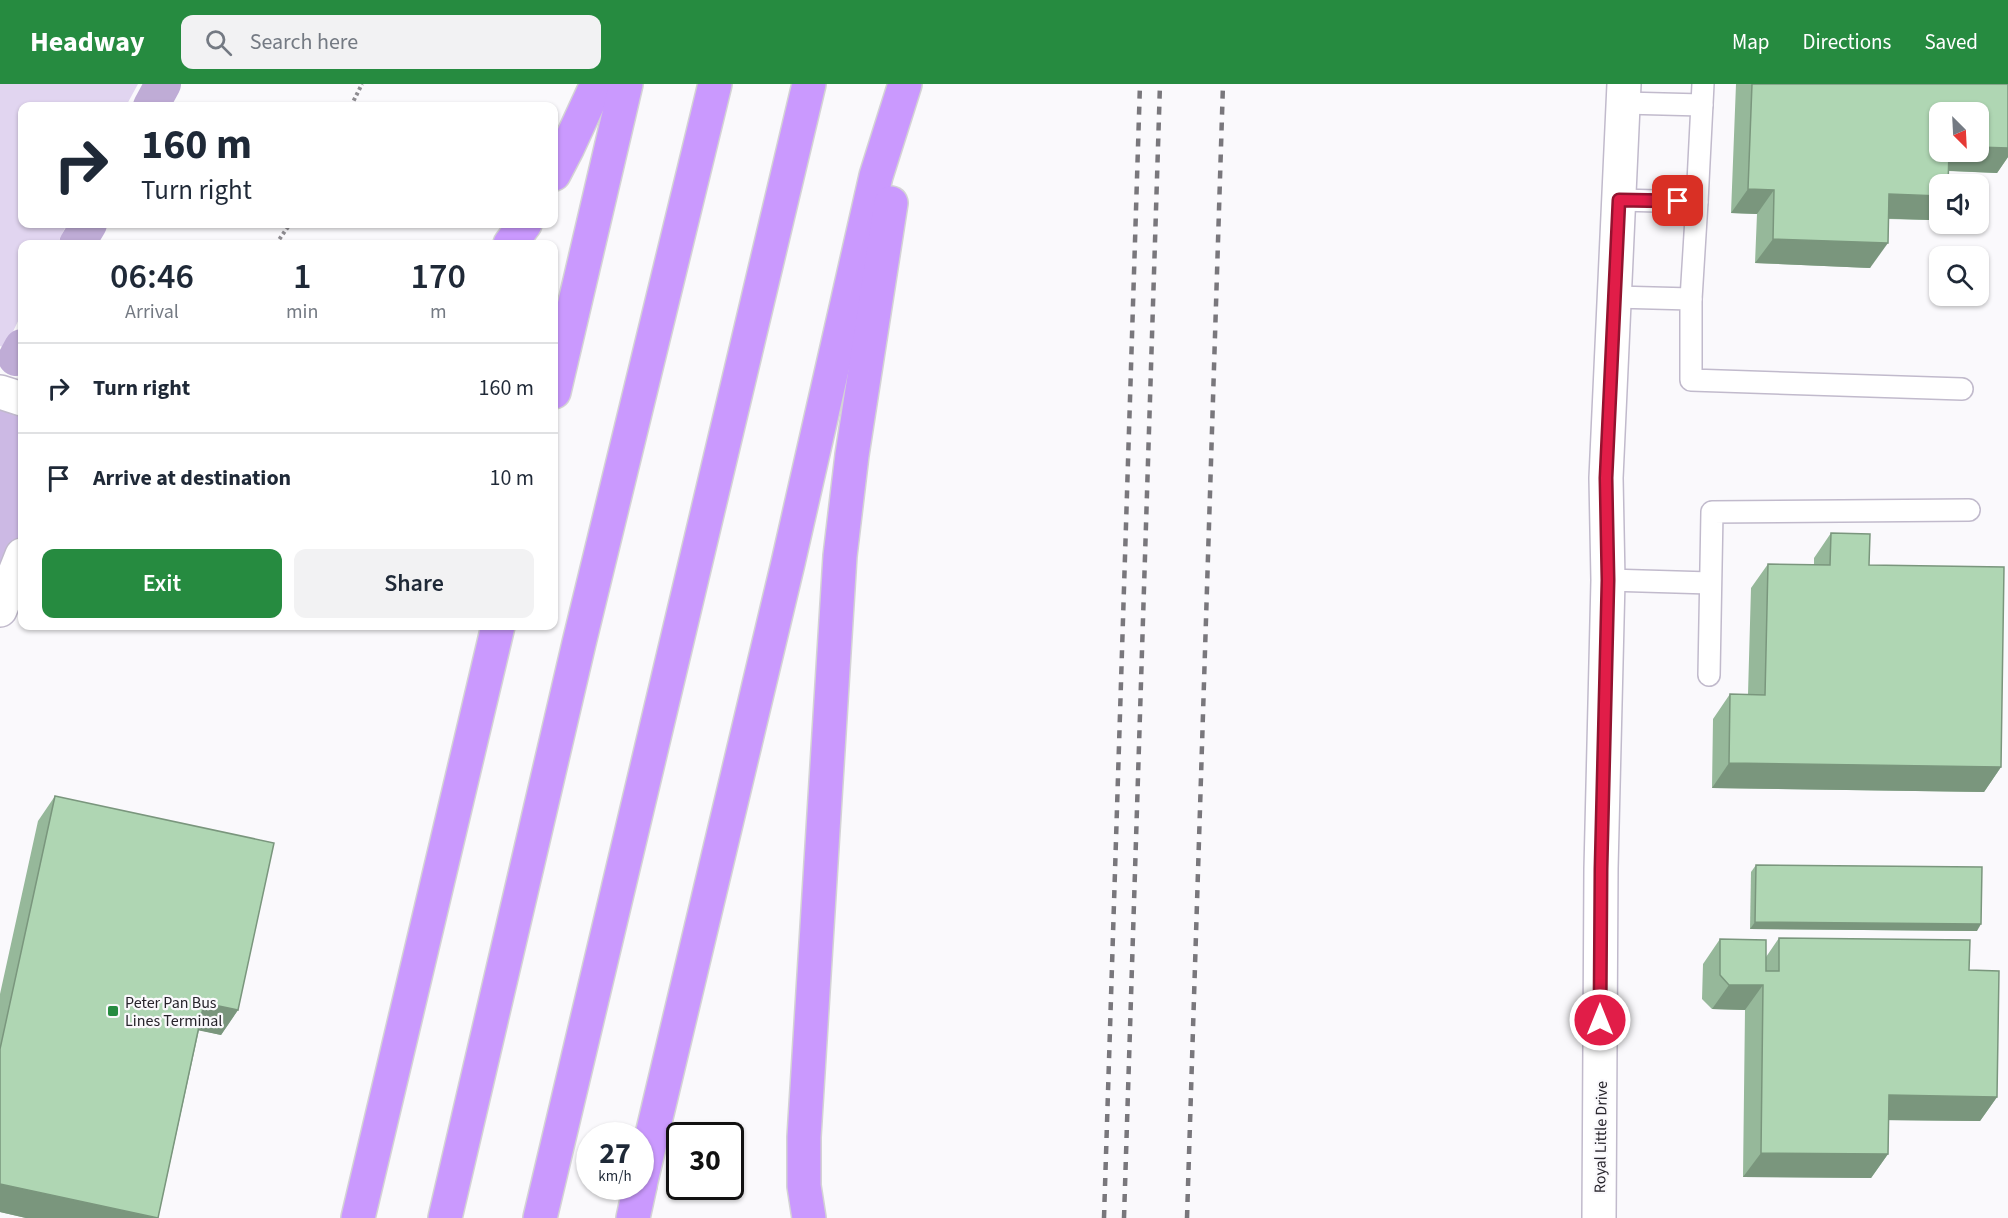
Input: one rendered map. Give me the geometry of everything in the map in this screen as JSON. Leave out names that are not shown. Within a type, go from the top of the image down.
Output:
[{"type":"highway","points":[[558,166],[597,84]]},
{"type":"highway","points":[[558,375],[626,84]]},
{"type":"highway","points":[[445,1218],[579,643],[715,84]]},
{"type":"highway","points":[[540,1218],[809,84]]},
{"type":"highway","points":[[654,1127],[785,575],[876,176],[904,89]]},
{"type":"highway","points":[[808,1218],[804,1186],[804,1137],[840,556],[854,443],[894,178],[904,89]]},
{"type":"highway","points":[[358,1218],[497,630]]},
{"type":"highway","points":[[633,1218],[637,1200]]},
{"type":"street","name":"Royal Little Drive","points":[[1599,1218],[1601,869],[1608,580],[1606,478],[1624,93]]},
{"type":"street","points":[[0,392],[18,398]]},
{"type":"street","points":[[0,610],[18,565]]},
{"type":"lane","points":[[1703,84],[1691,300],[1691,380],[1962,389]]},
{"type":"lane","points":[[1624,93],[1702,105]]},
{"type":"lane","points":[[1619,200],[1697,202]]},
{"type":"lane","points":[[1615,297],[1691,300]]},
{"type":"lane","points":[[1709,675],[1712,512],[1969,510]]},
{"type":"lane","points":[[1608,580],[1710,583]]},
{"type":"path","points":[[353,102],[362,84]]},
{"type":"shaded area","points":[[0,84],[138,84],[128,102],[18,102],[18,228],[65,228],[59,240],[18,240],[18,321],[5,348],[0,346]]},
{"type":"shaded area","points":[[0,394],[18,401],[18,563],[0,606]]},
{"type":"building","points":[[1752,84],[2008,84],[2008,148],[1989,147],[1989,102],[1929,102],[1929,162],[1949,162],[1948,174],[1929,174],[1929,196],[1889,194],[1888,243],[1773,239],[1774,190],[1748,189]]},
{"type":"building","points":[[1831,533],[1870,534],[1869,565],[2004,567],[2001,767],[1729,763],[1730,694],[1765,695],[1768,564],[1830,565]]},
{"type":"building","name":"Peter Pan Bus Lines Terminal","points":[[55,796],[274,843],[238,1010],[204,1003],[158,1218],[0,1184],[0,1049]]},
{"type":"building","points":[[1756,865],[1982,867],[1981,924],[1755,922]]},
{"type":"building","points":[[1779,938],[1970,940],[1969,970],[1999,971],[1997,1097],[1889,1095],[1888,1154],[1761,1153],[1763,985],[1729,985],[1720,975],[1720,939],[1766,940],[1766,971],[1779,971]]},
{"type":"waterway","points":[[153,102],[163,84]]},
{"type":"waterway","points":[[79,240],[87,228]]},
{"type":"waterway","points":[[16,358],[18,354]]},
{"type":"railway","points":[[1104,1218],[1140,84]]},
{"type":"railway","points":[[1124,1218],[1160,84]]},
{"type":"railway","points":[[1187,1218],[1223,84]]},
{"type":"place","name":"Peter Pan Bus Lines Terminal","points":[[113,1011]]},
{"type":"route","points":[[1600,1020],[1608,580],[1606,478],[1619,200],[1678,201]]}]
